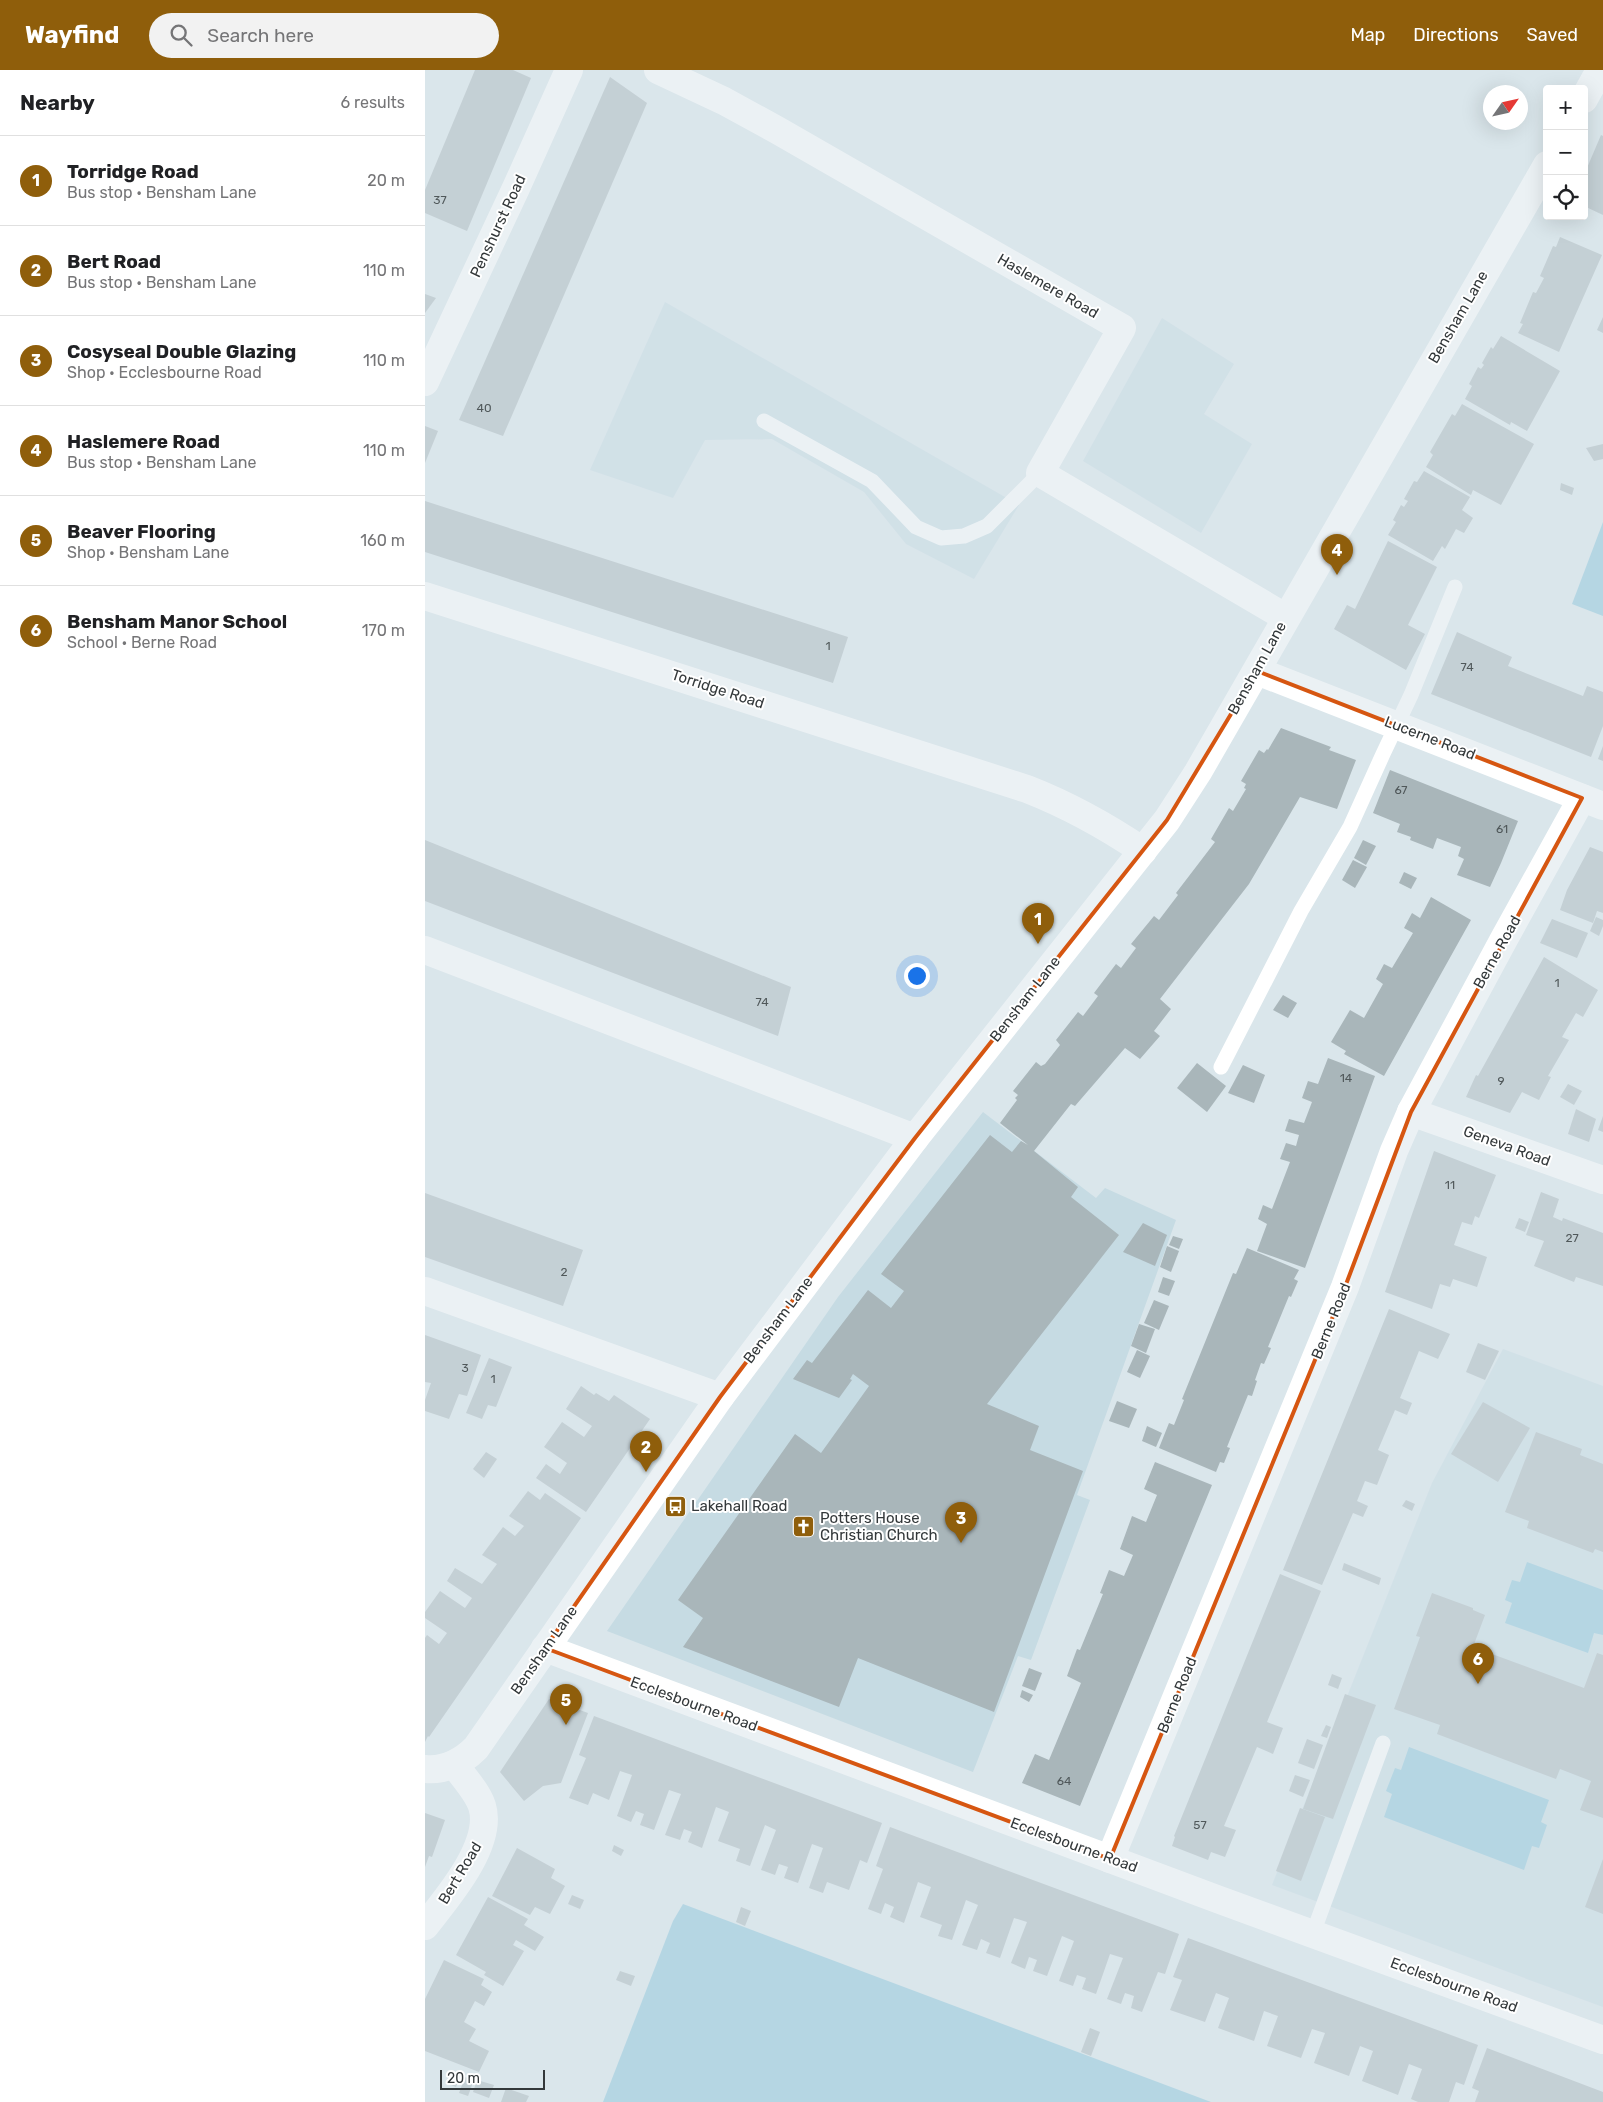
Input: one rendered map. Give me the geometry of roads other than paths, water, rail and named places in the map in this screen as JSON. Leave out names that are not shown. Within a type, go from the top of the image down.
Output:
[{"type":"street","name":"Penshurst Road","points":[[425,382],[569,70]]},
{"type":"street","name":"Haslemere Road","points":[[658,70],[724,101],[777,130],[1121,328],[1040,473]]},
{"type":"street","points":[[1588,92],[1600,70]]},
{"type":"street","name":"Bensham Lane","points":[[425,1769],[441,1769],[454,1764],[468,1755],[483,1738],[720,1397],[915,1138],[1143,851],[1198,772],[1543,171]]},
{"type":"street","points":[[1040,473],[1285,618]]},
{"type":"street","name":"Torridge Road","points":[[425,596],[1027,790],[1081,813],[1112,830],[1143,851]]},
{"type":"street","name":"Lucerne Road","points":[[1257,671],[1593,802]]},
{"type":"street","name":"Berne Road","points":[[1110,1858],[1345,1287],[1394,1151],[1411,1112],[1499,947],[1593,802]]},
{"type":"street","points":[[425,950],[915,1138]]},
{"type":"street","name":"Geneva Road","points":[[1411,1112],[1603,1180]]},
{"type":"street","points":[[425,1291],[720,1397]]},
{"type":"street","name":"Ecclesbourne Road","points":[[545,1648],[1603,2040]]},
{"type":"street","name":"Bert Road","points":[[425,1926],[456,1886],[473,1856],[483,1833],[482,1806],[454,1764]]},
{"type":"lane","points":[[764,421],[872,481],[916,527],[941,538],[964,536],[987,526],[1040,473]]},
{"type":"lane","points":[[1221,1068],[1301,911],[1350,827],[1396,724],[1411,696],[1455,587]]},
{"type":"lane","points":[[1313,1933],[1383,1743]]},
{"type":"place","name":"Haslemere Road","points":[[1337,575]]},
{"type":"place","name":"Torridge Road","points":[[1038,944]]},
{"type":"place","name":"Bert Road","points":[[646,1472]]},
{"type":"place","name":"Lakehall Road","points":[[675,1506]]},
{"type":"place","name":"Potters House Christian Church","points":[[804,1527]]},
{"type":"place","name":"Cosyseal Double Glazing","points":[[961,1543]]},
{"type":"place","name":"Bensham Manor School","points":[[1478,1684]]},
{"type":"place","name":"Beaver Flooring","points":[[566,1725]]}]
